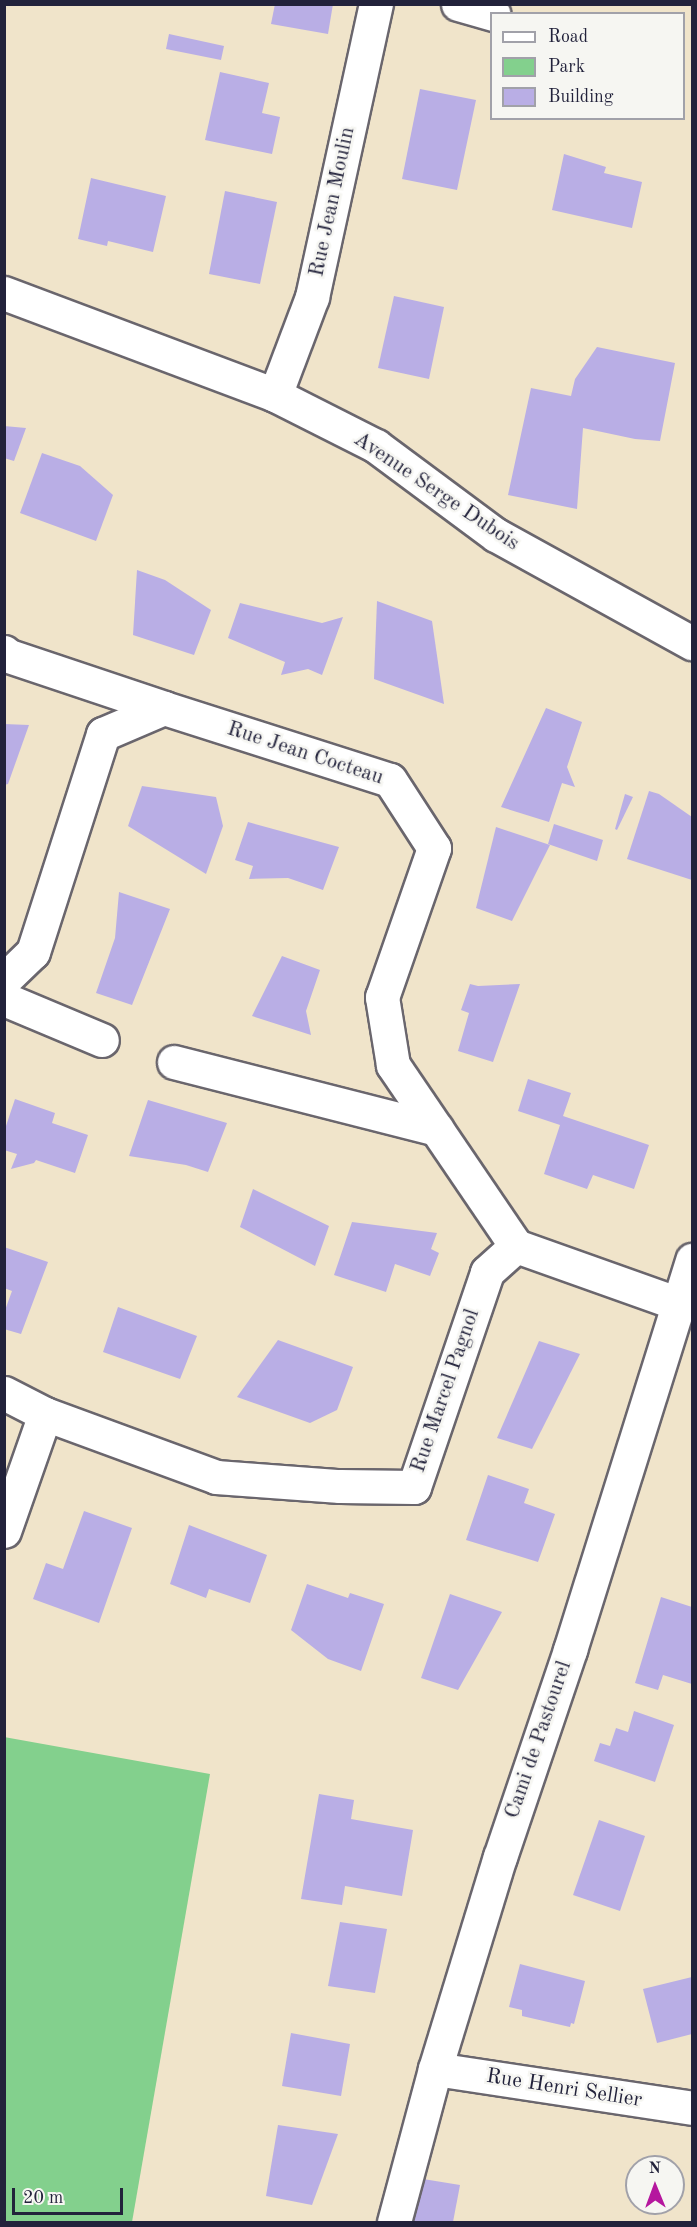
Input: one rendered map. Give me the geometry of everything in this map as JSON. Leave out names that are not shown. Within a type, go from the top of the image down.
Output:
[{"type":"street","name":"Rue Jean Moulin","points":[[275,395],[312,297],[376,4]]},
{"type":"street","points":[[458,4],[490,13]]},
{"type":"street","name":"Avenue Serge Dubois","points":[[4,293],[275,395],[376,446],[496,535],[693,643]]},
{"type":"street","name":"Rue Jean Cocteau","points":[[4,652],[6,655],[164,708],[390,780],[434,848],[382,997],[393,1065],[516,1246]]},
{"type":"street","points":[[4,980],[33,952],[103,734],[164,708]]},
{"type":"street","points":[[4,999],[102,1040]]},
{"type":"street","points":[[174,1062],[436,1129]]},
{"type":"street","points":[[516,1246],[679,1304]]},
{"type":"street","name":"Rue Marcel Pagnol","points":[[4,1393],[45,1414],[216,1477],[340,1486],[414,1487],[487,1272],[516,1246]]},
{"type":"street","name":"Cami de Pastourel","points":[[394,2223],[435,2069],[500,1857],[570,1650],[693,1260]]},
{"type":"street","points":[[4,1531],[45,1414]]},
{"type":"street","name":"Rue Henri Sellier","points":[[435,2069],[693,2109]]},
{"type":"green space","points":[[4,1737],[210,1774],[132,2222],[5,2222]]},
{"type":"building","points":[[275,4],[333,4],[328,34],[271,24]]},
{"type":"building","points":[[169,34],[224,46],[221,60],[166,49]]},
{"type":"building","points":[[220,72],[269,83],[262,113],[280,117],[272,154],[205,140]]},
{"type":"building","points":[[420,89],[476,100],[457,190],[402,179]]},
{"type":"building","points":[[564,154],[606,167],[604,173],[642,182],[632,228],[552,210]]},
{"type":"building","points":[[91,178],[166,196],[153,252],[108,241],[107,246],[78,239]]},
{"type":"building","points":[[225,191],[277,202],[260,284],[209,274]]},
{"type":"building","points":[[394,296],[444,307],[429,379],[378,368]]},
{"type":"building","points":[[597,347],[675,363],[660,441],[635,439],[583,428],[577,509],[508,495],[531,388],[571,396],[575,379]]},
{"type":"building","points":[[4,426],[26,428],[14,461],[4,458]]},
{"type":"building","points":[[42,453],[80,466],[113,495],[96,541],[20,513]]},
{"type":"building","points":[[137,570],[165,580],[211,610],[194,655],[133,635]]},
{"type":"building","points":[[377,601],[432,621],[444,704],[374,679]]},
{"type":"building","points":[[240,603],[322,623],[343,617],[322,675],[308,669],[281,675],[285,662],[228,638]]},
{"type":"building","points":[[546,708],[582,722],[567,767],[575,787],[562,783],[549,822],[501,807]]},
{"type":"building","points":[[4,724],[29,725],[8,784],[4,785]]},
{"type":"building","points":[[142,786],[216,797],[223,826],[206,874],[128,826]]},
{"type":"building","points":[[649,791],[659,794],[692,817],[692,880],[627,859]]},
{"type":"building","points":[[625,794],[633,797],[617,830],[615,829]]},
{"type":"building","points":[[248,822],[339,847],[323,890],[288,878],[249,879],[253,866],[235,860]]},
{"type":"building","points":[[554,824],[603,840],[597,861],[548,844]]},
{"type":"building","points":[[496,827],[550,845],[512,921],[476,908]]},
{"type":"building","points":[[119,892],[170,909],[132,1005],[96,993],[115,938]]},
{"type":"building","points":[[282,956],[320,970],[306,1011],[311,1035],[252,1016]]},
{"type":"building","points":[[470,984],[478,986],[520,984],[493,1062],[458,1051],[469,1013],[461,1010]]},
{"type":"building","points":[[528,1079],[571,1093],[563,1116],[649,1145],[634,1189],[593,1175],[587,1189],[544,1174],[560,1125],[518,1111]]},
{"type":"building","points":[[15,1099],[55,1113],[52,1123],[88,1135],[75,1173],[36,1160],[34,1163],[11,1169],[17,1154],[4,1150],[4,1132]]},
{"type":"building","points":[[148,1100],[227,1123],[208,1172],[186,1165],[129,1156]]},
{"type":"building","points":[[253,1189],[329,1226],[315,1266],[240,1227]]},
{"type":"building","points":[[352,1222],[437,1233],[431,1249],[439,1253],[430,1276],[395,1264],[386,1292],[334,1275]]},
{"type":"building","points":[[4,1247],[48,1262],[21,1334],[4,1329],[4,1313],[12,1291],[4,1288]]},
{"type":"building","points":[[118,1307],[197,1336],[180,1379],[103,1352]]},
{"type":"building","points":[[278,1340],[353,1367],[337,1410],[310,1423],[237,1397]]},
{"type":"building","points":[[539,1341],[580,1354],[532,1449],[497,1438]]},
{"type":"building","points":[[488,1475],[529,1489],[524,1503],[555,1514],[538,1562],[466,1540]]},
{"type":"building","points":[[84,1511],[132,1528],[99,1623],[33,1599],[46,1563],[63,1569]]},
{"type":"building","points":[[189,1525],[267,1555],[250,1603],[209,1589],[206,1598],[170,1584]]},
{"type":"building","points":[[307,1584],[348,1598],[350,1593],[384,1604],[361,1671],[328,1659],[291,1630]]},
{"type":"building","points":[[450,1594],[502,1612],[458,1690],[421,1678]]},
{"type":"building","points":[[661,1597],[692,1607],[692,1684],[663,1675],[658,1690],[635,1683]]},
{"type":"building","points":[[634,1711],[674,1725],[655,1782],[594,1761],[600,1743],[610,1746],[616,1728],[628,1732]]},
{"type":"building","points":[[319,1794],[354,1800],[351,1819],[413,1830],[402,1896],[345,1886],[342,1905],[301,1899]]},
{"type":"building","points":[[599,1820],[645,1836],[620,1911],[573,1895]]},
{"type":"building","points":[[340,1922],[387,1929],[375,1993],[328,1986]]},
{"type":"building","points":[[520,1964],[585,1981],[574,2024],[571,2023],[570,2027],[522,2016],[522,2010],[509,2007]]},
{"type":"building","points":[[692,1977],[692,2034],[657,2043],[643,1989]]},
{"type":"building","points":[[291,2033],[350,2044],[341,2096],[282,2086]]},
{"type":"building","points":[[278,2125],[338,2134],[312,2205],[266,2196]]},
{"type":"building","points":[[417,2178],[460,2185],[453,2222],[405,2222]]}]
